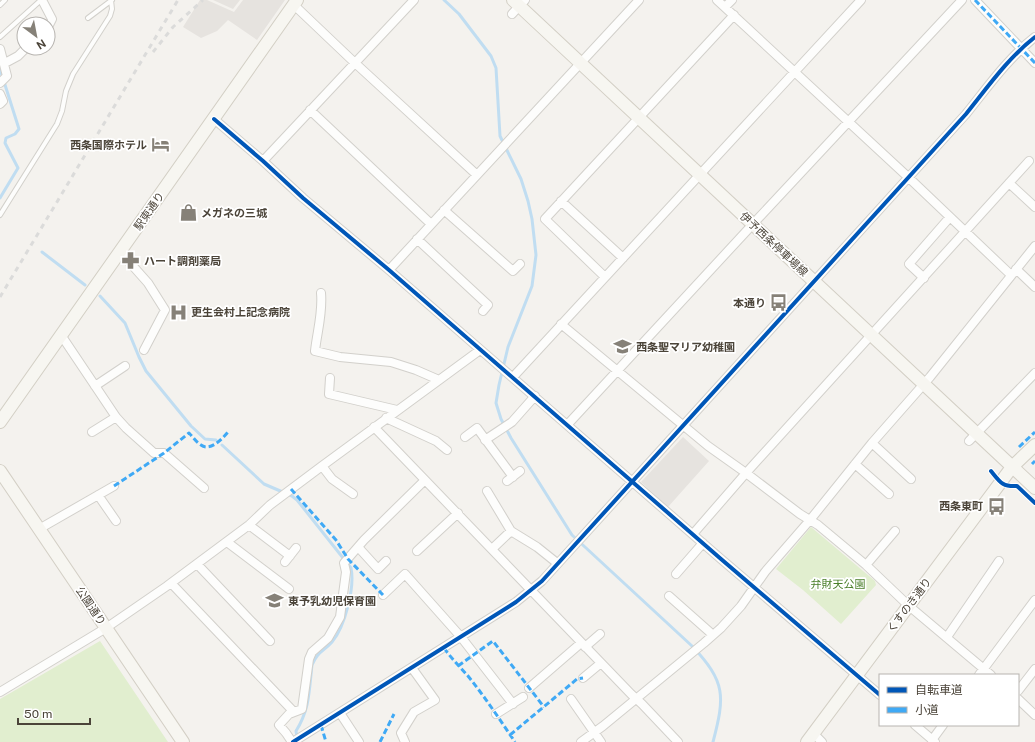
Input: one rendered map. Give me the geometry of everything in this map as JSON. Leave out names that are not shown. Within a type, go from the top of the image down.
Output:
[{"type":"street","points":[[42,0],[50,16]]},
{"type":"street","points":[[263,161],[414,0]]},
{"type":"street","points":[[388,270],[639,0]]},
{"type":"street","points":[[717,0],[950,217],[1014,272],[1035,287]]},
{"type":"street","points":[[725,8],[732,0]]},
{"type":"street","points":[[513,377],[861,0]]},
{"type":"street","points":[[568,424],[962,0]]},
{"type":"street","points":[[975,0],[1035,63]]},
{"type":"street","points":[[296,1],[355,63],[477,175]]},
{"type":"street","name":"駅東通り","points":[[0,422],[296,1]]},
{"type":"street","name":"伊予西条停車場線","points":[[517,5],[814,280],[923,384],[973,437],[1012,467],[1035,488]]},
{"type":"street","points":[[605,277],[545,219],[560,201],[734,15]]},
{"type":"street","points":[[425,480],[364,540],[345,562],[346,572],[340,617],[328,638],[312,652],[309,659],[302,709],[293,711],[279,725],[292,742],[304,739],[340,713],[516,602],[531,590],[966,114],[1022,48],[1035,37]]},
{"type":"street","points":[[0,49],[5,63],[7,76],[0,83]]},
{"type":"street","points":[[5,63],[18,56]]},
{"type":"street","points":[[0,94],[3,101],[0,104]]},
{"type":"street","points":[[310,110],[431,224]]},
{"type":"street","points":[[214,119],[303,198],[568,424],[703,543],[755,586],[879,694]]},
{"type":"street","points":[[693,534],[746,473],[1029,161]]},
{"type":"street","points":[[1009,183],[1035,207]]},
{"type":"street","points":[[560,201],[623,258]]},
{"type":"street","points":[[444,210],[513,271],[520,264]]},
{"type":"street","points":[[924,278],[909,264],[950,217]]},
{"type":"street","points":[[417,239],[488,305],[483,310]]},
{"type":"street","points":[[581,742],[636,699],[713,635],[741,606],[765,572],[923,384],[1035,246]]},
{"type":"street","points":[[119,253],[124,256],[148,283],[165,310],[144,350]]},
{"type":"street","points":[[321,293],[322,303],[315,351],[340,357],[391,362],[416,370],[439,380]]},
{"type":"street","points":[[561,324],[708,446],[800,514],[818,525],[866,565],[909,606],[947,637],[982,672],[1034,603]]},
{"type":"street","points":[[61,335],[116,417],[126,428],[154,453],[164,453],[204,488]]},
{"type":"street","points":[[0,692],[106,628],[171,583],[249,525],[286,493],[480,350]]},
{"type":"street","points":[[95,386],[125,366]]},
{"type":"street","points":[[973,437],[1035,373]]},
{"type":"street","points":[[330,378],[329,394],[397,410]]},
{"type":"street","points":[[486,440],[512,422],[535,396]]},
{"type":"street","points":[[92,432],[116,417]]},
{"type":"street","points":[[386,418],[436,441],[447,450]]},
{"type":"street","points":[[374,427],[678,742]]},
{"type":"street","points":[[465,436],[478,428],[510,479],[520,471]]},
{"type":"street","points":[[872,443],[911,479]]},
{"type":"street","name":"くすのき通り","points":[[810,738],[856,674],[909,606],[1012,467],[1035,445]]},
{"type":"street","points":[[855,464],[889,494]]},
{"type":"street","points":[[322,466],[332,479],[353,494]]},
{"type":"street","name":"公園通り","points":[[0,471],[183,742]]},
{"type":"street","points":[[39,529],[114,486]]},
{"type":"street","points":[[486,491],[511,531],[537,547],[557,563]]},
{"type":"street","points":[[98,495],[116,521]]},
{"type":"street","points":[[417,551],[458,513]]},
{"type":"street","points":[[249,525],[288,559],[296,548]]},
{"type":"street","points":[[492,550],[511,531]]},
{"type":"street","points":[[866,565],[895,531]]},
{"type":"street","points":[[226,542],[289,590]]},
{"type":"street","points":[[676,574],[703,543]]},
{"type":"street","points":[[358,547],[378,569],[386,561]]},
{"type":"street","points":[[947,637],[999,561]]},
{"type":"street","points":[[196,564],[270,641]]},
{"type":"street","points":[[383,595],[405,574],[461,637],[513,704]]},
{"type":"street","points":[[171,583],[293,711]]},
{"type":"street","points":[[669,596],[713,635]]},
{"type":"street","points":[[529,688],[583,645],[600,634]]},
{"type":"street","points":[[583,678],[601,663]]},
{"type":"street","points":[[405,742],[401,733],[414,712],[435,700],[412,668]]},
{"type":"street","points":[[1019,690],[1035,669]]},
{"type":"street","points":[[496,714],[522,697]]},
{"type":"street","points":[[571,699],[601,742]]},
{"type":"street","points":[[1019,700],[1035,715]]},
{"type":"street","points":[[340,713],[359,742]]},
{"type":"street","points":[[916,726],[934,741],[942,726]]},
{"type":"street","points":[[810,738],[822,742]]},
{"type":"lane","points":[[0,5],[5,0]]},
{"type":"lane","points":[[0,37],[42,0]]},
{"type":"lane","points":[[88,18],[111,0]]},
{"type":"lane","points":[[0,215],[57,124],[62,111],[66,91],[73,74],[110,16],[112,9],[111,0]]},
{"type":"green space","name":"弁財天公園","points":[[811,527],[875,581],[876,585],[841,624],[803,590],[776,569]]},
{"type":"green space","points":[[100,641],[168,742],[0,742],[0,699]]},
{"type":"shaded area","points":[[200,0],[207,0],[234,12],[243,0],[285,0],[257,40],[228,20],[217,31],[201,38],[183,27]]},
{"type":"shaded area","points":[[213,0],[240,0],[233,9]]},
{"type":"shaded area","points":[[683,437],[709,461],[668,507],[641,482]]},
{"type":"waterway","points":[[444,0],[459,14],[491,56],[496,68],[500,136],[521,179],[532,219],[536,255],[532,286],[508,347],[499,385],[496,403],[501,419],[511,438],[572,535],[692,646],[711,670],[717,680],[721,701],[720,713],[713,742]]},
{"type":"waterway","points":[[0,69],[19,129],[15,134],[6,138],[5,143],[18,168],[0,198]]},
{"type":"waterway","points":[[42,252],[85,285]]},
{"type":"waterway","points":[[100,296],[125,323],[146,371],[191,426],[205,439],[216,440]]},
{"type":"waterway","points":[[222,445],[264,484],[292,496],[297,500],[351,568],[352,585],[345,617],[337,635],[332,642],[314,660],[312,665],[308,699],[304,715],[296,731],[297,737]]},
{"type":"railway","points":[[0,297],[178,0]]},
{"type":"railway","points":[[153,52],[173,27],[203,0]]},
{"type":"marked path","points":[[975,0],[1035,63]]},
{"type":"marked path","points":[[114,486],[164,453],[189,433],[199,444],[204,447],[208,447],[216,444],[228,432]]},
{"type":"marked path","points":[[1019,447],[1035,432]]},
{"type":"marked path","points":[[1032,464],[1035,461]]},
{"type":"marked path","points":[[291,489],[336,540],[348,559],[383,595]]},
{"type":"marked path","points":[[458,666],[493,641],[544,707]]},
{"type":"marked path","points":[[444,648],[468,676],[515,742]]},
{"type":"marked path","points":[[510,735],[577,679],[583,678]]},
{"type":"marked path","points":[[380,742],[394,714]]},
{"type":"marked path","points":[[321,725],[326,742]]},
{"type":"cycle path","points":[[293,742],[516,602],[542,581],[966,114],[1016,54],[1035,37]]},
{"type":"cycle path","points":[[214,119],[303,198],[389,270],[721,559],[879,694]]},
{"type":"cycle path","points":[[991,471],[1002,483],[1008,486],[1017,486],[1035,503]]},
{"type":"place","name":"西条国際ホテル","points":[[160,145]]},
{"type":"place","name":"メガネの三城","points":[[188,213]]},
{"type":"place","name":"ハート調剤薬局","points":[[131,261]]},
{"type":"place","name":"本通り","points":[[779,303]]},
{"type":"place","name":"更生会村上記念病院","points":[[178,312]]},
{"type":"place","name":"西条聖マリア幼稚園","points":[[623,347]]},
{"type":"place","name":"西条東町","points":[[996,506]]},
{"type":"place","name":"東予乳幼児保育園","points":[[275,601]]}]
